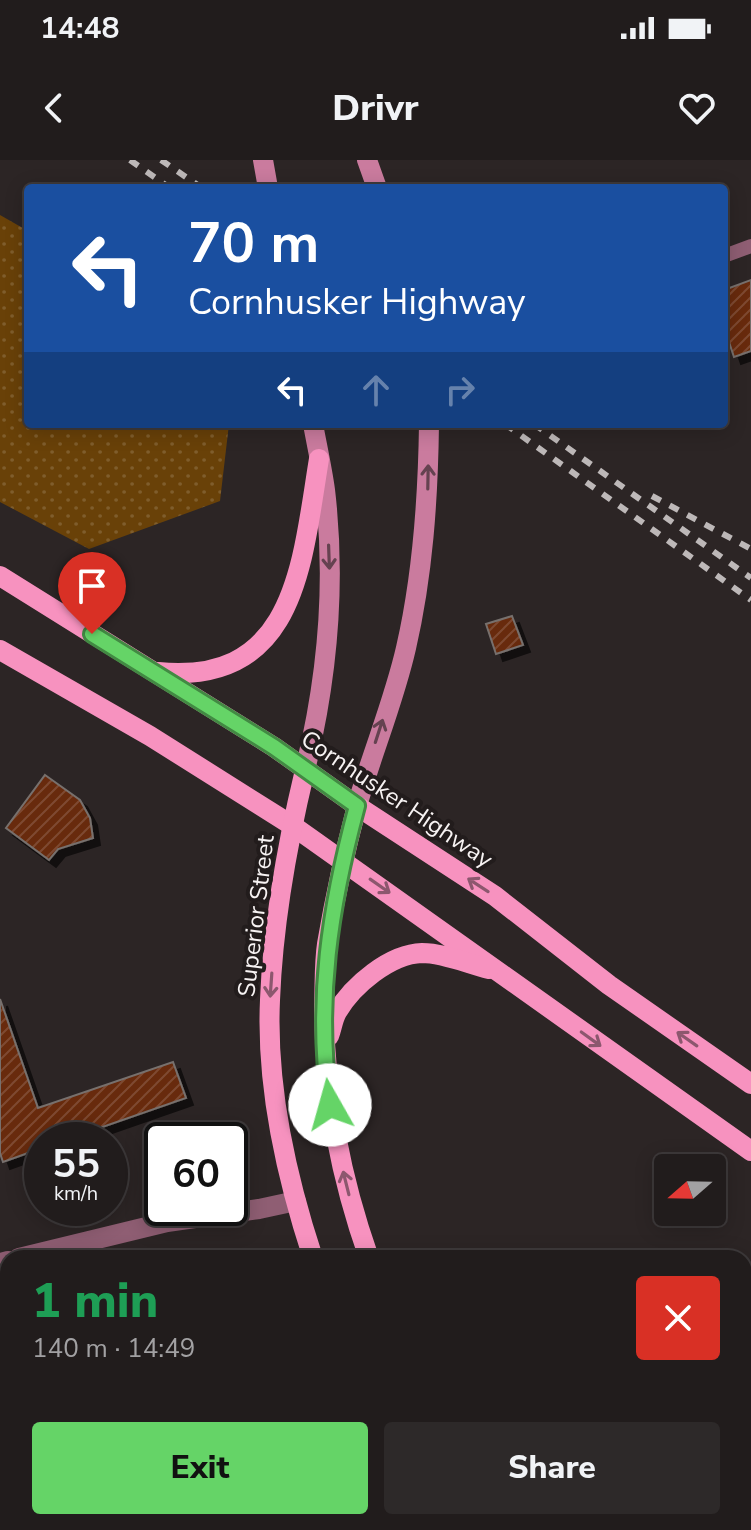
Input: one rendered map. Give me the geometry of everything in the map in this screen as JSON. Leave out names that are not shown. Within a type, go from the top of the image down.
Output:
[{"type":"main road","points":[[263,160],[267,184]]},
{"type":"main road","points":[[367,160],[376,184]]},
{"type":"main road","points":[[305,770],[320,693],[329,608],[325,490],[314,428]]},
{"type":"main road","points":[[366,1250],[347,1189],[336,1138],[324,1051],[327,946],[342,859],[405,651],[419,580],[428,507],[429,428]]},
{"type":"main road","points":[[150,671],[184,674],[206,671],[248,654],[265,639],[279,621],[292,595],[310,529],[319,459]]},
{"type":"main road","name":"Cornhusker Highway","points":[[0,576],[274,747],[357,806],[495,896],[609,985],[751,1084]]},
{"type":"main road","points":[[0,650],[150,736],[293,826],[751,1151]]},
{"type":"main road","name":"Superior Street","points":[[305,770],[277,914],[269,1001],[275,1097],[296,1201],[311,1250]]},
{"type":"main road","points":[[324,1051],[336,1013],[349,997],[373,974],[402,958],[420,953],[435,955],[504,974]]},
{"type":"street","points":[[52,1250],[167,1222],[296,1201]]},
{"type":"lane","points":[[728,255],[751,246]]},
{"type":"shaded area","points":[[0,215],[24,229],[24,428],[229,428],[220,501],[89,549],[0,502]]},
{"type":"building","points":[[751,280],[751,351],[734,357],[728,339],[728,289]]},
{"type":"building","points":[[512,616],[523,645],[496,654],[486,624]]},
{"type":"building","points":[[45,775],[80,800],[90,818],[93,838],[58,849],[49,860],[6,828]]},
{"type":"building","points":[[0,999],[38,1108],[173,1062],[186,1098],[117,1122],[24,1122],[24,1154],[3,1162],[0,1153]]},
{"type":"railway","points":[[130,160],[164,184]]},
{"type":"railway","points":[[161,160],[196,184]]},
{"type":"railway","points":[[511,428],[751,600]]},
{"type":"railway","points":[[540,428],[751,578]]},
{"type":"railway","points":[[652,496],[751,549]]},
{"type":"route","points":[[92,634],[274,747],[357,806],[342,859],[327,946],[324,1051],[330,1105]]}]
